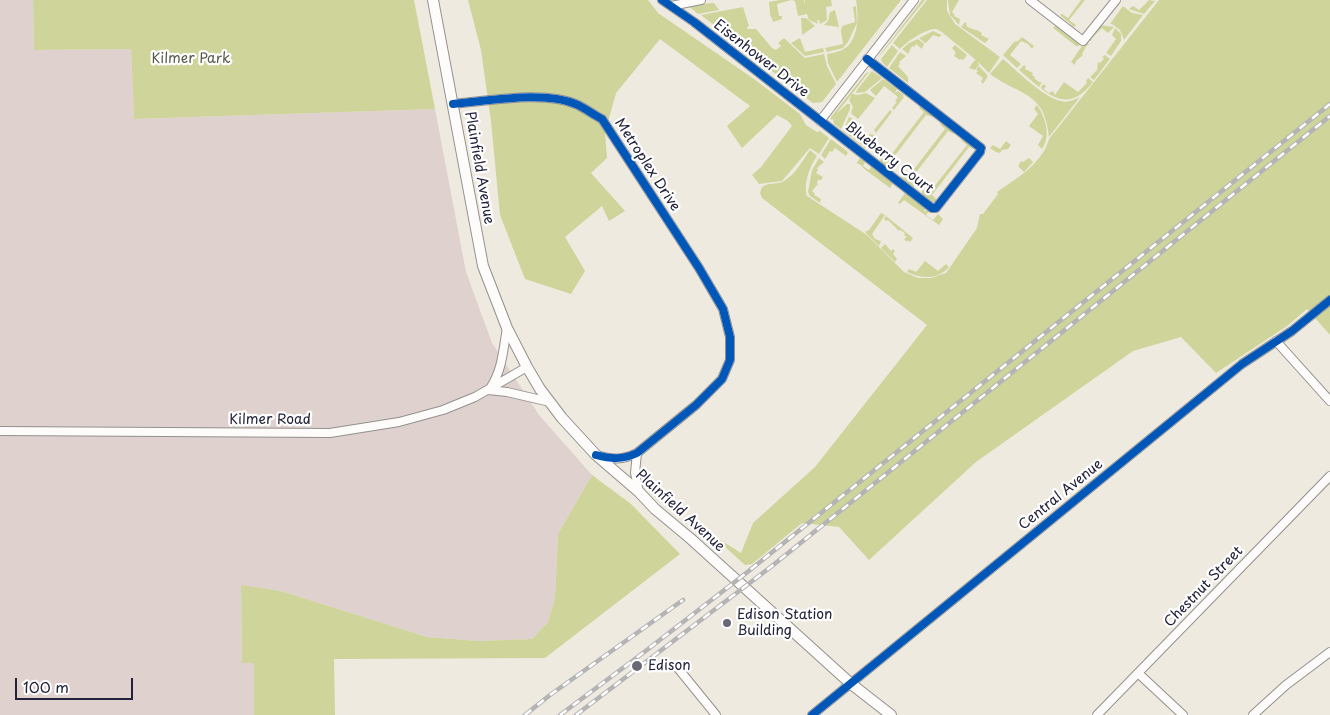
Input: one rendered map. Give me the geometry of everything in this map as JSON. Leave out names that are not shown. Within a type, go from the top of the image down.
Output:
[{"type":"main road","name":"Plainfield Avenue","points":[[433,0],[483,266],[507,328],[527,367],[550,402],[596,455],[850,683],[891,715]]},
{"type":"street","name":"Eisenhower Drive","points":[[662,0],[694,22],[820,121]]},
{"type":"street","points":[[671,6],[701,0]]},
{"type":"street","points":[[820,121],[914,0]]},
{"type":"street","points":[[1030,0],[1082,42],[1116,0]]},
{"type":"street","name":"Blueberry Court","points":[[820,121],[934,208],[937,207],[980,152],[980,146],[867,59]]},
{"type":"street","name":"Metroplex Drive","points":[[453,104],[521,98],[557,99],[578,105],[602,119],[699,268],[723,309],[730,337],[730,360],[722,379],[696,405],[637,453]]},
{"type":"street","name":"Central Avenue","points":[[812,715],[1242,364],[1292,331],[1330,300]]},
{"type":"street","points":[[507,328],[502,364],[497,377],[488,390],[520,394],[550,402]]},
{"type":"street","points":[[1276,341],[1330,401]]},
{"type":"street","name":"Kilmer Road","points":[[0,431],[330,433],[372,428],[424,416],[460,404],[527,367]]},
{"type":"street","points":[[596,455],[618,459],[627,458],[637,453]]},
{"type":"street","points":[[637,453],[635,473],[639,492]]},
{"type":"street","name":"Chestnut Street","points":[[1097,715],[1330,476]]},
{"type":"street","points":[[1253,715],[1286,685],[1330,652]]},
{"type":"street","points":[[677,667],[716,715]]},
{"type":"street","points":[[1138,674],[1183,715]]},
{"type":"shaded area","points":[[0,0],[33,0],[34,50],[131,49],[134,119],[435,109],[466,272],[492,343],[539,415],[592,475],[558,534],[555,598],[548,622],[532,639],[478,641],[427,637],[281,591],[241,586],[242,662],[254,663],[254,715],[0,715]]},
{"type":"green space","name":"Kilmer Park","points":[[33,0],[414,0],[435,109],[134,119],[131,49],[34,50]]},
{"type":"green space","points":[[468,0],[648,0],[658,13],[754,79],[800,114],[806,125],[817,132],[820,131],[829,138],[819,154],[810,148],[782,181],[759,184],[752,175],[761,167],[792,126],[788,121],[777,115],[742,148],[727,126],[750,106],[660,39],[616,93],[605,133],[607,158],[591,173],[625,211],[609,221],[602,206],[565,237],[585,271],[571,294],[525,279],[500,215],[491,121],[481,50]]},
{"type":"green space","points":[[791,0],[777,4],[779,16],[782,16],[782,19],[773,22],[769,2]]},
{"type":"green space","points":[[792,0],[804,0],[805,5],[805,0],[831,0],[832,6],[826,7],[827,20],[820,24],[819,20],[817,20],[818,24],[809,20],[807,14],[798,16],[795,1]]},
{"type":"green space","points":[[856,0],[901,0],[837,82],[828,63],[827,54],[842,50],[852,41],[857,28]]},
{"type":"green space","points":[[922,0],[925,0],[879,57],[879,56]]},
{"type":"green space","points":[[927,0],[947,0],[947,11],[955,24],[1000,57],[989,73],[978,62],[979,65],[975,70],[969,68],[976,60],[937,29],[922,33],[900,49],[893,43]]},
{"type":"green space","points":[[948,0],[959,0],[952,12],[954,16],[960,19],[959,25],[950,15]]},
{"type":"green space","points":[[1081,0],[1085,0],[1069,20],[1076,25],[1074,27],[1060,15],[1062,14],[1068,18]]},
{"type":"green space","points":[[1149,0],[1155,1],[1144,14],[1129,9],[1133,6],[1139,10]]},
{"type":"green space","points":[[1159,0],[1330,0],[1330,335],[1307,309],[1287,326],[1216,373],[1181,337],[1133,351],[976,462],[869,560],[839,527],[802,523],[752,564],[745,565],[711,534],[741,553],[753,523],[815,467],[927,325],[762,198],[760,193],[762,187],[781,182],[792,175],[810,150],[817,156],[808,175],[807,196],[867,235],[904,272],[918,278],[931,278],[946,273],[977,228],[980,214],[983,214],[998,194],[997,192],[1028,170],[1041,156],[1049,139]]},
{"type":"green space","points":[[714,3],[719,10],[698,14],[687,5]]},
{"type":"green space","points":[[856,6],[857,23],[848,42],[843,48],[827,52],[825,48],[843,44],[842,26],[855,22],[853,7]]},
{"type":"green space","points":[[1123,6],[1132,13],[1143,15],[1124,40],[1120,30],[1110,24]]},
{"type":"green space","points":[[743,7],[749,26],[747,27],[748,29],[756,29],[772,48],[776,50],[781,46],[778,43],[784,38],[805,58],[824,54],[827,66],[836,84],[822,102],[813,103],[806,98],[701,15]]},
{"type":"green space","points":[[835,10],[839,27],[824,25],[828,21],[830,12]]},
{"type":"green space","points":[[801,18],[806,18],[815,26],[802,35]]},
{"type":"green space","points":[[965,22],[966,26],[980,31],[981,35],[989,39],[985,43],[961,27]]},
{"type":"green space","points":[[1056,25],[1079,46],[1076,46],[1053,28]]},
{"type":"green space","points":[[1099,25],[1114,27],[1108,33],[1102,28],[1091,41],[1088,39]]},
{"type":"green space","points":[[1115,28],[1121,34],[1121,41],[1111,56],[1106,53],[1116,39],[1112,35]]},
{"type":"green space","points":[[933,31],[942,35],[939,37],[933,35],[925,43],[919,38]]},
{"type":"green space","points":[[1022,37],[1034,46],[1032,49],[1028,44],[1021,41],[1010,55],[1021,64],[1017,68],[1003,55],[1014,42]]},
{"type":"green space","points":[[800,38],[805,52],[823,48],[824,52],[805,56],[791,43]]},
{"type":"green space","points":[[918,39],[924,44],[922,49],[916,44],[914,47],[912,46],[908,54],[902,49],[909,43]]},
{"type":"green space","points":[[1086,40],[1089,45],[1087,45],[1083,55],[1076,61],[1075,65],[1071,62]]},
{"type":"green space","points":[[892,45],[898,51],[887,67],[881,59]]},
{"type":"green space","points":[[955,45],[967,55],[963,60],[954,56],[956,53],[952,48]]},
{"type":"green space","points":[[900,52],[906,56],[899,62],[898,66],[908,77],[908,83],[889,68]]},
{"type":"green space","points":[[1105,55],[1110,59],[1094,80],[1090,77],[1097,70],[1098,62],[1100,63],[1104,59],[1102,57]]},
{"type":"green space","points":[[1003,59],[1030,83],[1054,99],[1066,102],[1080,97],[1049,137],[1047,122],[1036,103],[1029,96],[990,74]]},
{"type":"green space","points":[[1024,65],[1025,69],[1033,73],[1034,78],[1042,82],[1039,87],[1019,70]]},
{"type":"green space","points":[[979,66],[988,76],[983,84],[981,81],[983,78],[976,73]]},
{"type":"green space","points":[[872,71],[882,78],[865,92],[856,93],[857,90]]},
{"type":"green space","points":[[869,72],[836,114],[847,104],[850,104],[850,109],[841,129],[834,124],[831,117],[866,73]]},
{"type":"green space","points":[[1088,78],[1093,82],[1075,98],[1062,99],[1055,97],[1041,88],[1043,84],[1046,86],[1044,89],[1049,93],[1053,91],[1055,95],[1064,82],[1078,92],[1087,83]]},
{"type":"green space","points":[[883,79],[897,89],[895,93],[898,91],[904,95],[894,110],[892,108],[897,102],[895,101],[898,97],[884,86],[876,96],[870,90]]},
{"type":"green space","points":[[866,93],[875,98],[858,119],[851,113],[853,107],[849,100],[852,94]]},
{"type":"green space","points":[[1037,105],[1043,116],[1047,133],[1042,149],[1038,145],[1043,136],[1029,126],[1038,114],[1034,109]]},
{"type":"green space","points":[[922,106],[933,117],[926,115],[890,162],[895,168],[891,170],[882,164],[880,160],[883,158],[887,160],[924,112],[919,108]]},
{"type":"green space","points":[[890,110],[892,112],[876,133],[874,130]]},
{"type":"green space","points":[[849,117],[857,121],[849,132],[863,143],[870,134],[875,135],[865,148],[843,131]]},
{"type":"green space","points":[[941,123],[954,132],[954,134],[948,131],[911,179],[915,183],[913,187],[901,177],[903,174],[908,177],[945,129]]},
{"type":"green space","points":[[831,139],[848,152],[846,156],[835,148],[832,152],[830,151],[825,159],[821,155]]},
{"type":"green space","points":[[963,139],[976,150],[969,147],[932,195],[937,200],[933,202],[922,194],[922,191],[924,190],[929,193],[967,145],[961,140]]},
{"type":"green space","points":[[1006,141],[1011,145],[1000,153],[990,148],[993,145],[1000,149]]},
{"type":"green space","points":[[819,158],[824,162],[817,168],[816,173],[823,177],[821,180],[818,180],[818,184],[812,191],[814,195],[821,199],[820,203],[810,196],[808,192],[812,170]]},
{"type":"green space","points":[[860,158],[865,162],[863,166],[869,170],[871,167],[893,183],[890,188],[857,163],[854,167]]},
{"type":"green space","points":[[1029,158],[1033,162],[1024,172],[1018,166],[1021,161],[1023,162]]},
{"type":"green space","points":[[905,193],[925,208],[924,211],[929,211],[926,215],[933,220],[938,214],[943,219],[939,225],[904,200],[900,204],[898,203]]},
{"type":"green space","points":[[881,213],[885,215],[872,234],[875,239],[881,241],[879,246],[865,232],[869,230]]},
{"type":"green space","points":[[886,216],[913,238],[910,242],[904,239],[907,237],[904,235],[905,233],[899,231],[888,220],[884,219]]},
{"type":"green space","points":[[885,244],[891,251],[893,249],[895,251],[893,254],[897,259],[895,262],[881,248]]},
{"type":"green space","points":[[925,261],[938,271],[946,264],[949,267],[940,274],[929,277],[907,272],[909,269],[916,272]]},
{"type":"green space","points":[[592,475],[631,504],[680,554],[545,658],[334,659],[335,715],[254,715],[254,663],[242,663],[241,585],[281,591],[427,637],[478,641],[532,639],[548,622],[555,598],[558,534]]},
{"type":"railway","points":[[560,715],[745,574],[1330,104]]},
{"type":"railway","points":[[576,715],[772,566],[1330,116]]},
{"type":"railway","points":[[525,715],[683,600]]},
{"type":"cycle path","points":[[662,0],[694,22],[932,208],[936,208],[980,152],[981,148],[867,59]]},
{"type":"cycle path","points":[[453,104],[533,97],[550,98],[578,105],[602,119],[699,268],[723,309],[730,337],[730,360],[722,379],[696,405],[637,453],[616,458],[596,455]]},
{"type":"cycle path","points":[[812,715],[1242,364],[1292,331],[1330,300]]},
{"type":"place","name":"Edison Station Building","points":[[727,623]]},
{"type":"place","name":"Edison","points":[[637,666]]}]
